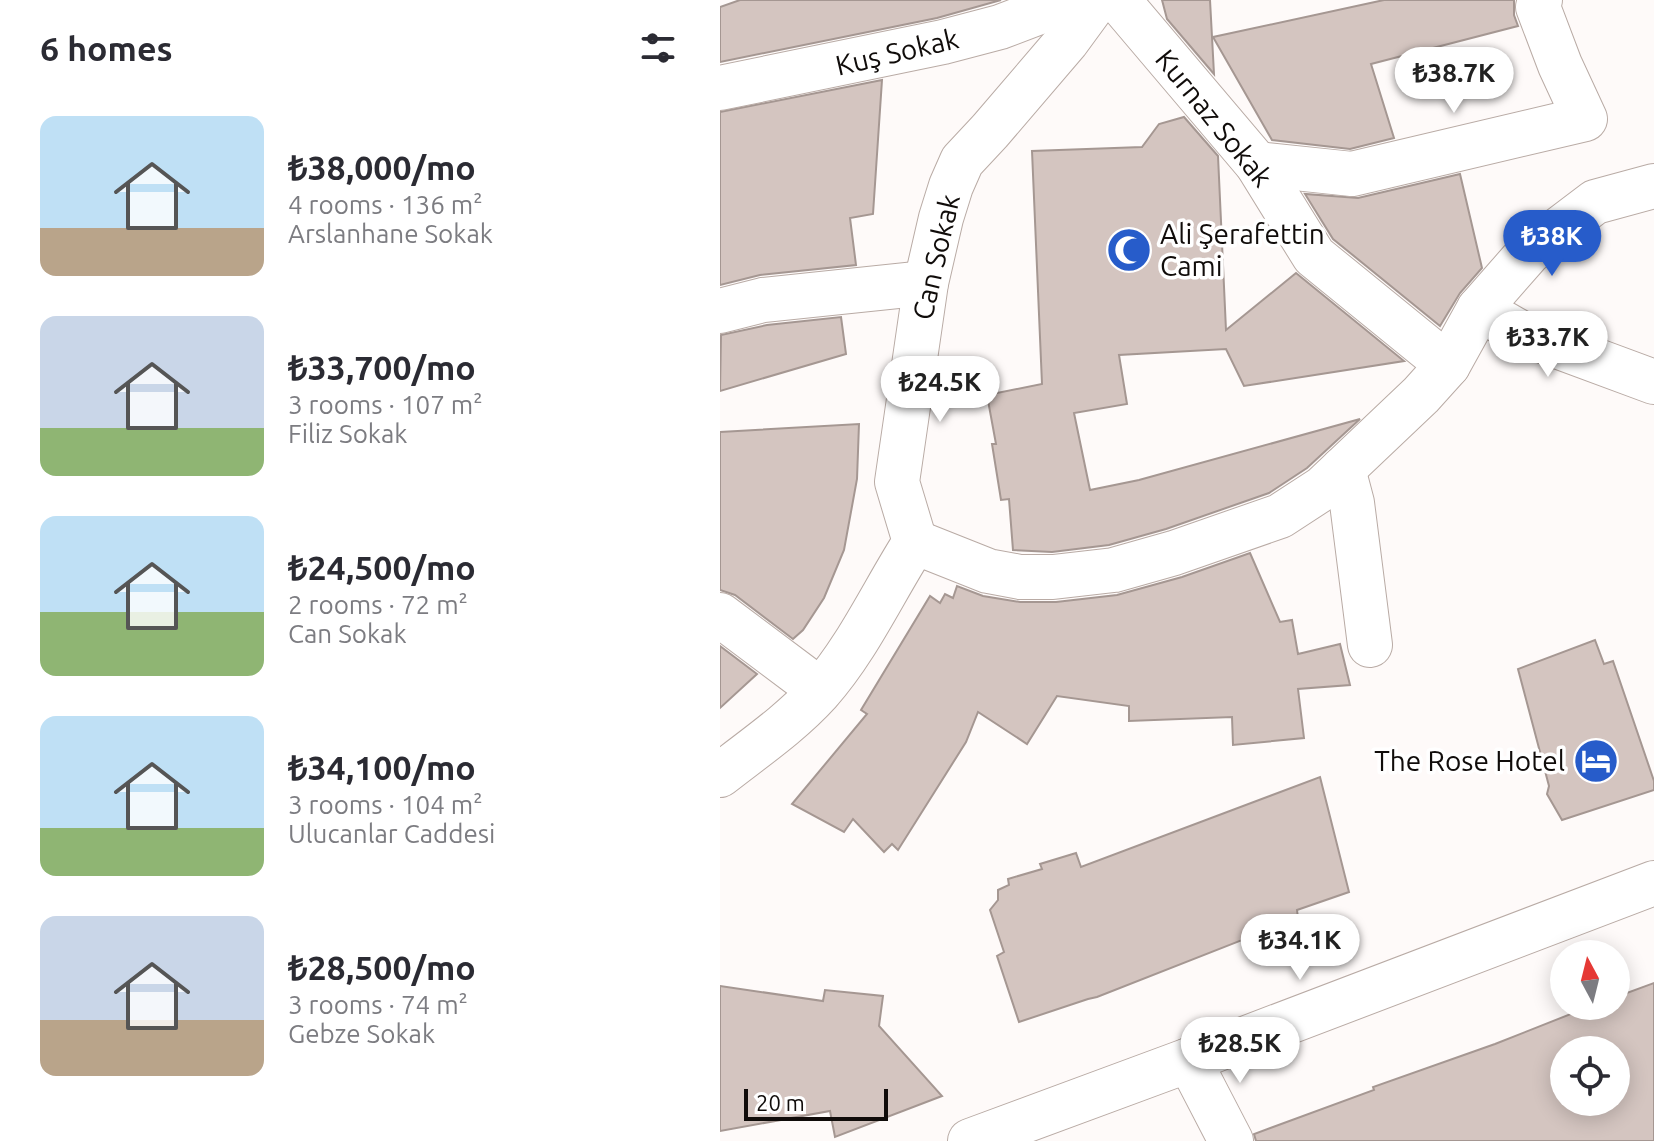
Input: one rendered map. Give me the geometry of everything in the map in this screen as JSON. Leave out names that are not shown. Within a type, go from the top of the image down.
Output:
[{"type":"street","name":"Kuş Sokak","points":[[720,88],[943,42],[1000,27],[1071,0]]},
{"type":"street","name":"Can Sokak","points":[[915,542],[897,482],[926,283],[941,218],[962,161],[1067,41],[1097,0]]},
{"type":"street","name":"Kurnaz Sokak","points":[[1118,0],[1257,164],[1314,256],[1448,365]]},
{"type":"street","points":[[1257,164],[1352,174],[1585,119],[1538,7],[1540,0]]},
{"type":"street","points":[[720,775],[803,708],[820,690],[844,659],[915,542],[988,571],[1020,577],[1053,577],[1114,570],[1280,516],[1323,488],[1421,395],[1448,365],[1479,309],[1529,252],[1595,202],[1654,186]]},
{"type":"street","points":[[720,311],[763,300],[926,283]]},
{"type":"street","points":[[1479,309],[1519,332],[1654,382]]},
{"type":"street","points":[[1343,469],[1352,503],[1370,645]]},
{"type":"street","points":[[720,615],[820,690]]},
{"type":"street","points":[[970,1141],[1654,883]]},
{"type":"street","points":[[1189,1060],[1231,1141]]},
{"type":"building","points":[[740,0],[1001,0],[937,18],[720,62],[720,7]]},
{"type":"building","points":[[1162,0],[1210,0],[1214,74],[1167,19]]},
{"type":"building","points":[[1384,0],[1514,0],[1518,26],[1371,64],[1394,138],[1350,149],[1272,140],[1213,37]]},
{"type":"building","points":[[882,80],[873,214],[850,218],[856,265],[760,275],[720,285],[720,112]]},
{"type":"building","points":[[1184,117],[1218,156],[1226,330],[1296,273],[1404,361],[1244,386],[1226,349],[1119,355],[1127,404],[1074,413],[1090,490],[1139,480],[1360,419],[1307,468],[1269,493],[1166,529],[1109,545],[1052,552],[1013,550],[1009,499],[1001,500],[992,444],[996,444],[987,395],[1042,384],[1032,151],[1142,147],[1159,124]]},
{"type":"building","points":[[1460,174],[1482,268],[1460,293],[1440,326],[1333,239],[1305,194],[1358,198]]},
{"type":"building","points":[[841,317],[846,354],[720,391],[721,335],[767,325]]},
{"type":"building","points":[[859,424],[857,479],[844,550],[824,598],[803,630],[793,639],[735,595],[720,590],[720,432]]},
{"type":"building","points":[[1250,553],[1280,622],[1292,620],[1298,654],[1340,644],[1350,685],[1298,689],[1304,738],[1233,745],[1232,717],[1129,721],[1129,706],[1057,696],[1027,744],[978,712],[966,742],[898,850],[892,844],[884,852],[853,819],[844,832],[792,804],[867,714],[861,710],[930,596],[940,603],[945,594],[953,598],[957,586],[983,596],[1020,602],[1056,602],[1117,595],[1182,577]]},
{"type":"building","points":[[1595,640],[1604,664],[1613,661],[1654,781],[1654,790],[1562,820],[1547,794],[1549,786],[1518,669]]},
{"type":"building","points":[[720,646],[757,674],[720,708]]},
{"type":"building","points":[[1320,777],[1349,892],[1297,910],[1298,918],[1097,997],[1019,1022],[997,956],[1004,952],[990,910],[998,900],[998,890],[1009,885],[1008,879],[1042,869],[1040,864],[1076,853],[1081,867]]},
{"type":"building","points":[[1654,983],[1654,1141],[1256,1141],[1254,1134],[1556,1020],[1630,1020],[1630,992]]},
{"type":"building","points":[[720,986],[823,1001],[825,990],[883,996],[879,1026],[942,1096],[835,1137],[830,1111],[720,1131]]},
{"type":"place","name":"Ali Şerafettin Cami","points":[[1129,250]]},
{"type":"place","name":"The Rose Hotel","points":[[1596,761]]}]
